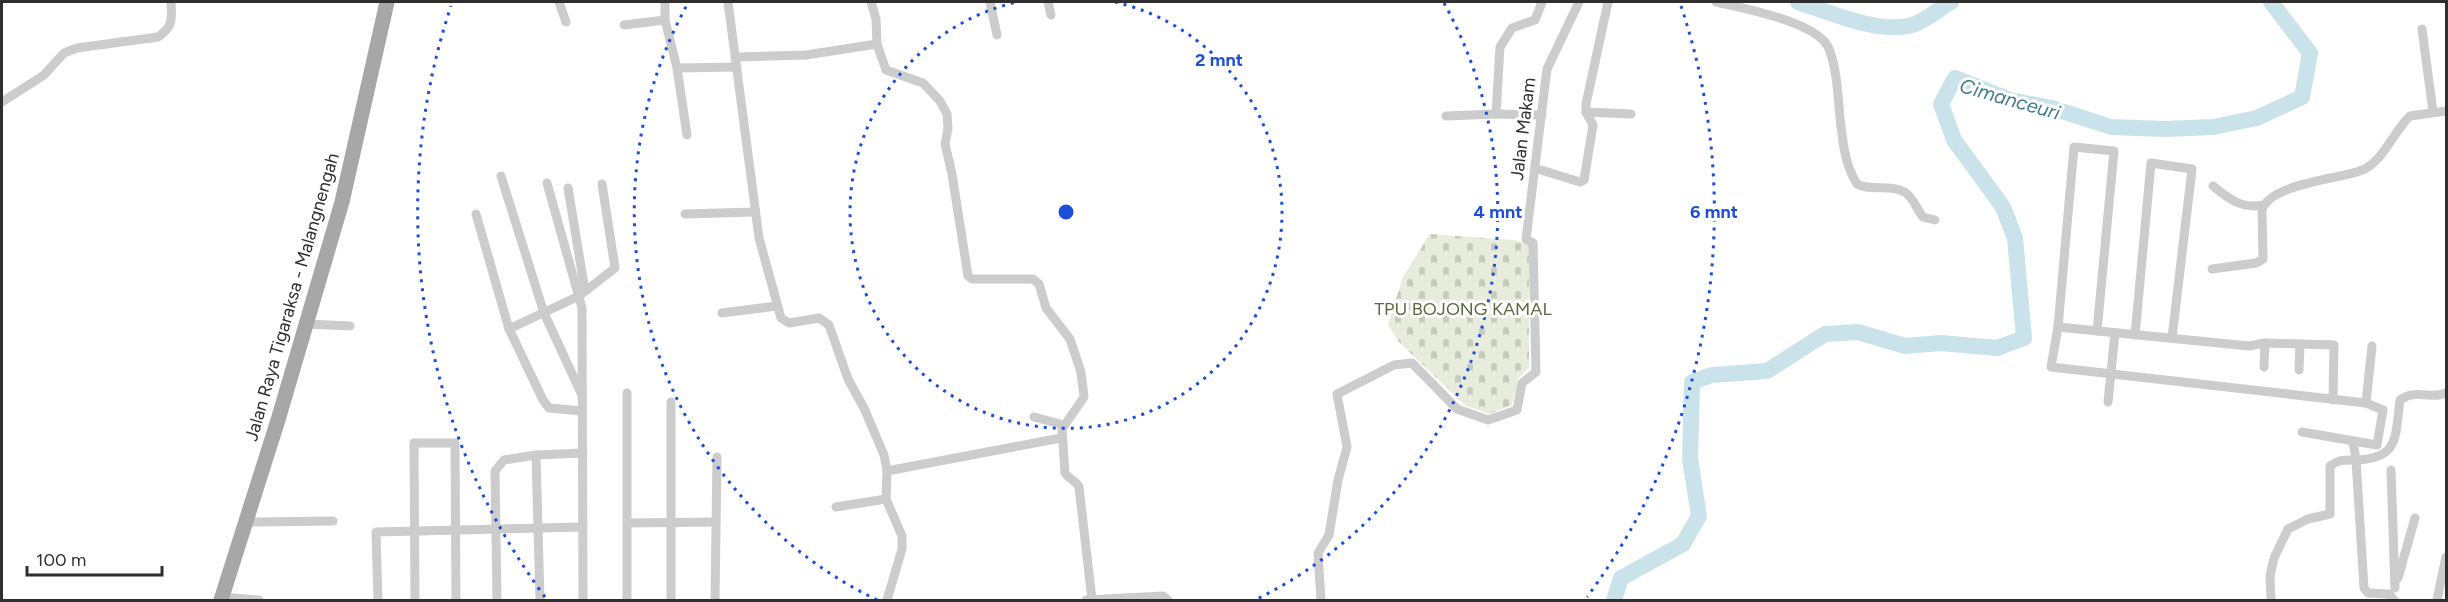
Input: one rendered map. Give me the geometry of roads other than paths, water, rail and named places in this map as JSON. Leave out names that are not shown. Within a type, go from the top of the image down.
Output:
[{"type":"main road","name":"Jalan Raya Tigaraksa - Malangnengah","points":[[222,599],[342,202],[387,2]]},
{"type":"street","points":[[2,102],[44,75],[64,53],[77,48],[158,37],[168,30],[172,21],[171,2]]},
{"type":"street","points":[[559,2],[566,22]]},
{"type":"street","points":[[665,2],[666,20],[677,68],[687,135]]},
{"type":"street","points":[[728,2],[759,238],[781,318],[789,323],[819,318],[830,325],[848,379],[884,455],[887,471],[886,498],[901,530],[903,542],[887,600]]},
{"type":"street","points":[[871,2],[876,19],[877,44],[886,70],[924,83],[940,101],[947,114],[948,128],[945,144],[968,276],[972,279],[1033,279],[1039,284],[1046,308],[1070,339],[1079,364],[1084,397],[1064,425],[1061,438],[1065,472],[1067,477],[1079,487],[1092,600]]},
{"type":"street","points":[[990,2],[997,35]]},
{"type":"street","points":[[1048,2],[1051,15]]},
{"type":"street","points":[[1496,114],[1500,47],[1512,28],[1536,20],[1542,2]]},
{"type":"street","name":"Jalan Makam","points":[[1322,600],[1318,553],[1329,535],[1338,480],[1347,447],[1337,394],[1394,365],[1412,363],[1457,409],[1488,420],[1517,410],[1522,383],[1536,372],[1533,243],[1526,238],[1547,69],[1579,2]]},
{"type":"street","points":[[1541,170],[1580,182],[1584,180],[1593,125],[1586,112],[1587,94],[1608,2]]},
{"type":"street","points":[[1716,2],[1764,12],[1801,27],[1825,42],[1832,59],[1844,152],[1857,184],[1863,187],[1892,188],[1906,193],[1923,217],[1935,220]]},
{"type":"street","points":[[624,25],[666,20]]},
{"type":"street","points":[[2422,29],[2433,112]]},
{"type":"street","points":[[677,68],[806,55],[877,44]]},
{"type":"street","points":[[2213,186],[2242,206],[2264,205],[2283,192],[2303,184],[2361,171],[2368,167],[2410,116],[2446,111]]},
{"type":"street","points":[[1586,112],[1631,114]]},
{"type":"street","points":[[1446,116],[1542,115]]},
{"type":"street","points":[[2097,331],[2114,151],[2074,147],[2058,327],[2051,367],[2366,403],[2383,410],[2377,445],[2302,432]]},
{"type":"street","points":[[2135,335],[2151,164],[2192,169],[2172,338]]},
{"type":"street","points":[[501,176],[544,313],[582,397]]},
{"type":"street","points":[[547,183],[582,293]]},
{"type":"street","points":[[509,329],[582,293],[615,268],[602,184]]},
{"type":"street","points":[[568,188],[582,293],[583,600]]},
{"type":"street","points":[[2212,269],[2256,263],[2263,259],[2264,205]]},
{"type":"street","points":[[685,214],[755,212]]},
{"type":"street","points":[[476,214],[509,329],[543,400],[549,408],[582,411]]},
{"type":"street","points":[[722,313],[777,306]]},
{"type":"street","points":[[307,324],[350,326]]},
{"type":"street","points":[[2058,327],[2249,346],[2265,343],[2334,345],[2333,400]]},
{"type":"street","points":[[2108,402],[2115,333]]},
{"type":"street","points":[[2264,367],[2265,343]]},
{"type":"street","points":[[2299,370],[2300,344]]},
{"type":"street","points":[[2366,403],[2372,346]]},
{"type":"street","points":[[627,393],[627,600]]},
{"type":"street","points":[[2271,600],[2270,576],[2274,558],[2288,529],[2307,519],[2330,514],[2330,466],[2337,460],[2372,459],[2386,454],[2392,446],[2400,400],[2409,394],[2441,395],[2446,393]]},
{"type":"street","points":[[671,402],[673,521],[671,600]]},
{"type":"street","points":[[1034,417],[1064,425]]},
{"type":"street","points":[[887,471],[1061,438]]},
{"type":"street","points":[[2353,441],[2364,588],[2368,593],[2394,596]]},
{"type":"street","points":[[415,600],[414,443],[455,442],[456,600]]},
{"type":"street","points":[[498,600],[495,471],[498,465],[504,460],[537,455],[583,453]]},
{"type":"street","points":[[537,455],[540,600]]},
{"type":"street","points":[[715,600],[717,458]]},
{"type":"street","points":[[2391,470],[2394,596]]},
{"type":"street","points":[[836,507],[886,498]]},
{"type":"street","points":[[2394,596],[2415,518]]},
{"type":"street","points":[[247,522],[333,521]]},
{"type":"street","points":[[628,522],[716,522]]},
{"type":"street","points":[[378,600],[376,532],[583,527]]},
{"type":"street","points":[[2437,600],[2446,557]]},
{"type":"street","points":[[1086,600],[1162,596],[1168,600]]},
{"type":"street","points":[[222,599],[259,600]]},
{"type":"waterway","name":"Cimanceuri","points":[[1798,2],[1840,17],[1887,27],[1915,24],[1951,2]]},
{"type":"waterway","name":"Cimanceuri","points":[[1614,600],[1621,578],[1683,544],[1699,516],[1690,459],[1692,382],[1712,375],[1767,371],[1825,334],[1858,332],[1905,346],[1941,343],[1997,348],[2024,338],[2015,238],[2003,207],[1954,140],[1941,104],[1955,78],[2010,100],[2052,108],[2111,127],[2165,129],[2213,127],[2257,118],[2302,97],[2310,53],[2271,2]]},
{"type":"park label","name":"TPU BOJONG KAMAL","points":[[1463,309]]}]
